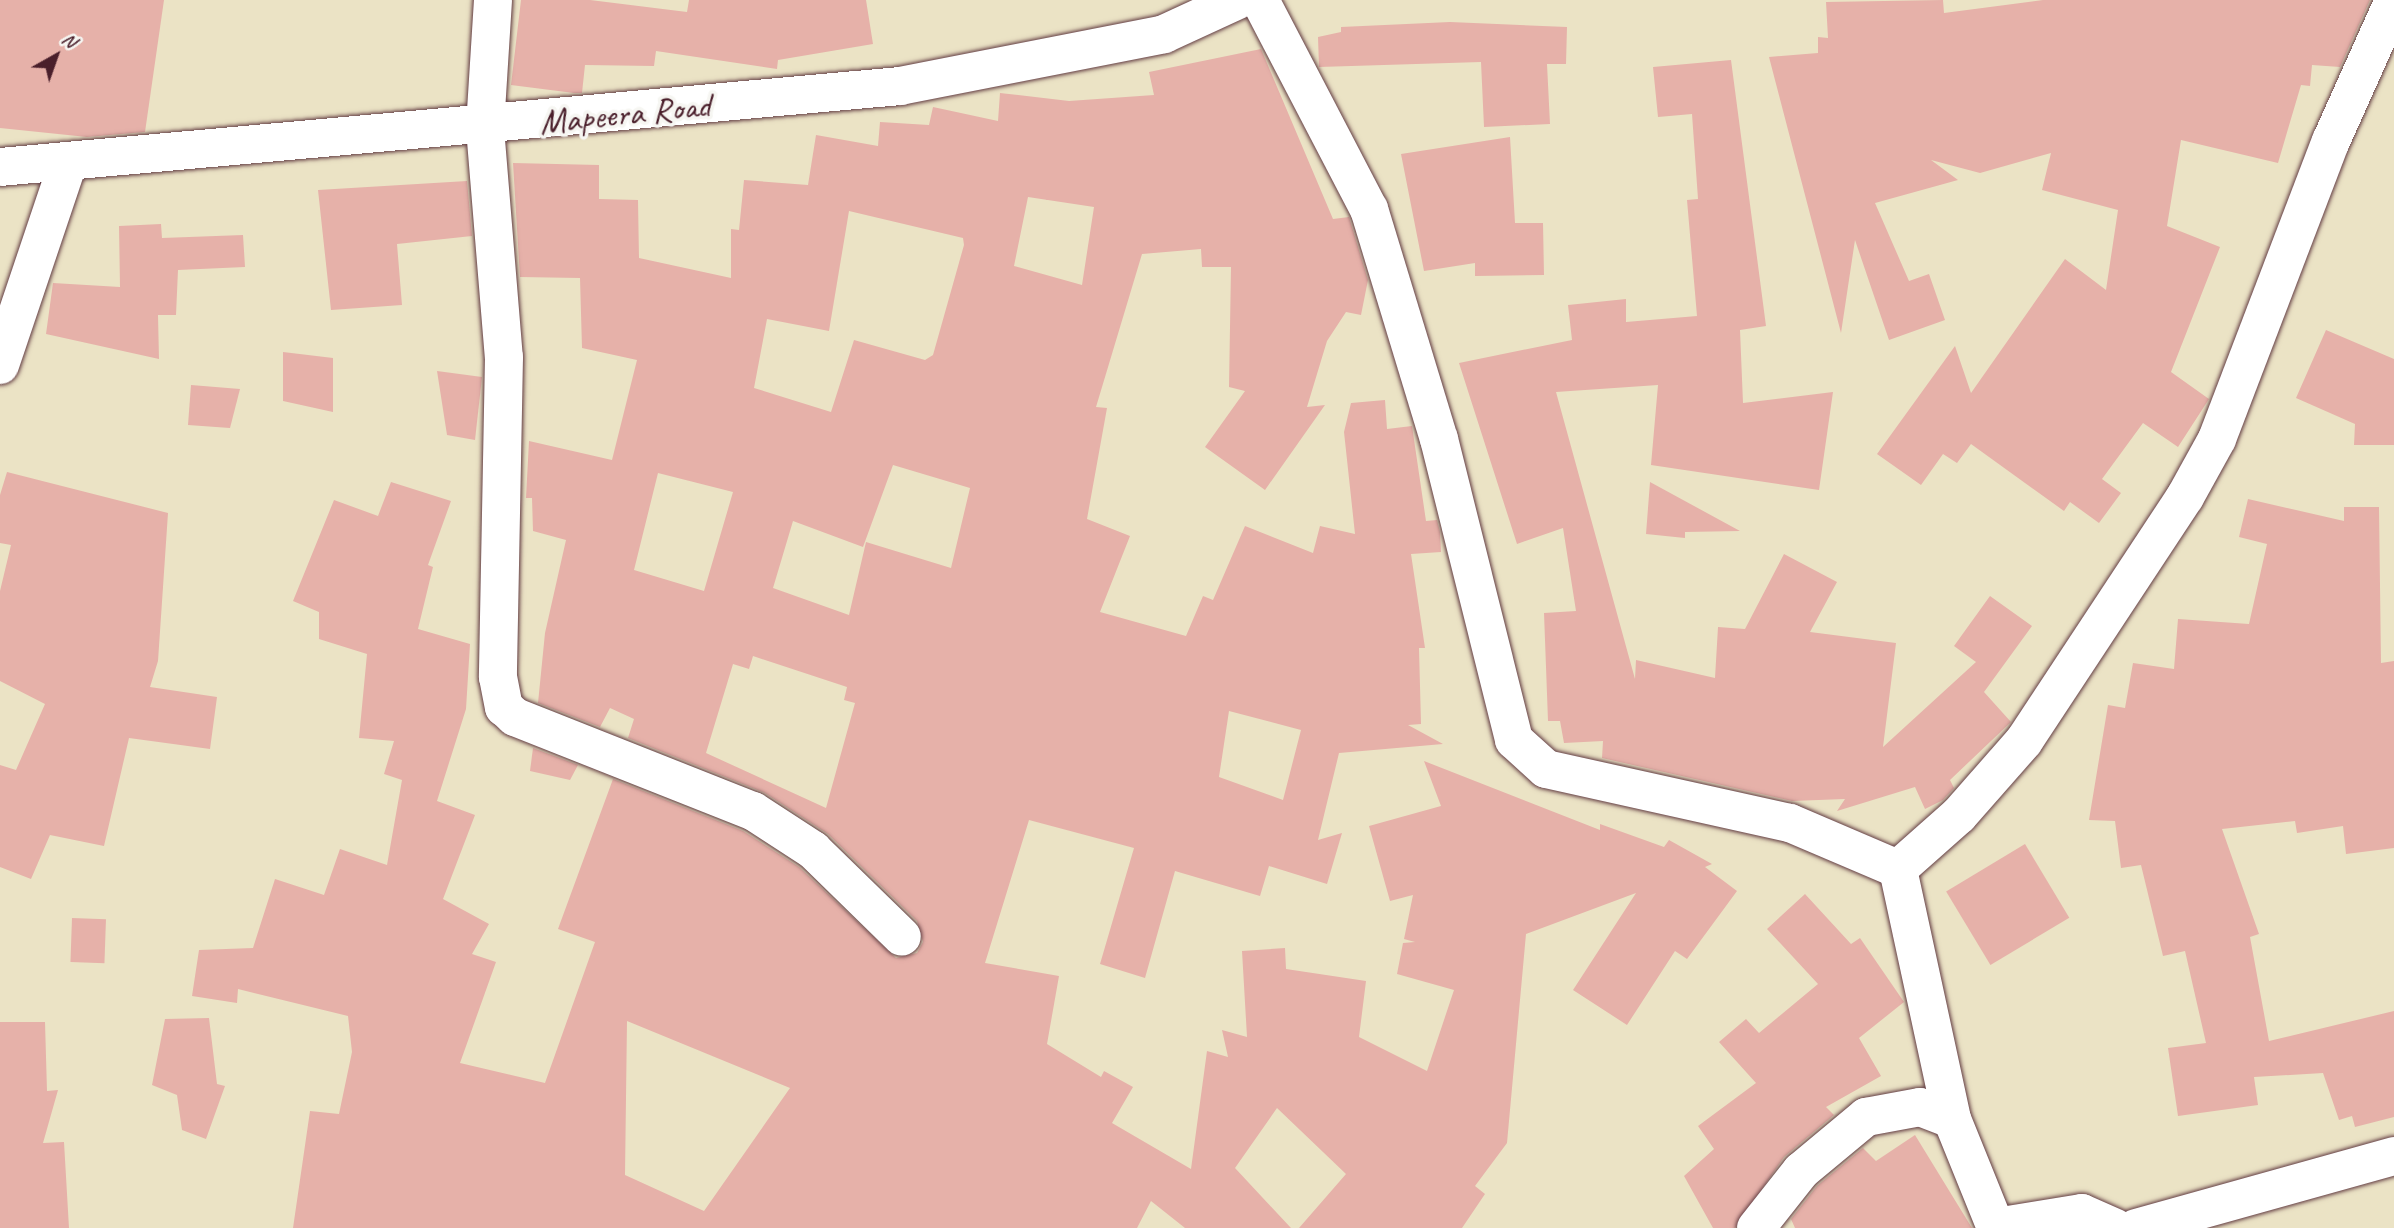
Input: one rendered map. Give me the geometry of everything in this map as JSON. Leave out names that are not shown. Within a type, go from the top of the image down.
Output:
[{"type":"street","points":[[493,0],[485,128],[504,357],[498,677],[504,707],[515,717],[753,811],[813,850],[902,937]]},
{"type":"street","name":"Mapeera Road","points":[[0,167],[485,128],[1000,70],[1164,34],[1238,0]]},
{"type":"street","points":[[1260,0],[1369,209],[1439,439],[1514,740],[1546,769],[1790,823],[1898,869]]},
{"type":"street","points":[[1898,869],[1959,815],[2024,741],[2191,485],[2217,439],[2331,141],[2394,0]]},
{"type":"street","points":[[0,365],[68,163]]},
{"type":"street","points":[[1898,869],[1952,1119],[1996,1227],[2082,1213],[2115,1228]]},
{"type":"street","points":[[1756,1228],[1801,1171],[1866,1117],[1920,1107],[1952,1119]]},
{"type":"street","points":[[2136,1228],[2394,1156]]},
{"type":"building","points":[[0,0],[164,0],[145,132],[87,137],[0,128]]},
{"type":"building","points":[[521,0],[590,0],[687,12],[689,0],[866,0],[873,44],[778,60],[777,69],[656,51],[654,66],[585,65],[582,93],[574,93],[511,85]]},
{"type":"building","points":[[1943,0],[1944,13],[2043,0],[2370,0],[2340,67],[2312,65],[2310,86],[2301,85],[2278,163],[2181,140],[2167,226],[2220,247],[2171,372],[2209,399],[2178,447],[2143,423],[2102,479],[2121,493],[2099,523],[2070,502],[2064,511],[1971,444],[1957,463],[1943,454],[1921,485],[1877,454],[1955,346],[1971,393],[2065,259],[2106,290],[2118,210],[2042,190],[2051,153],[1980,173],[1931,160],[1958,180],[1875,203],[1909,281],[1929,274],[1945,320],[1889,340],[1855,240],[1841,333],[1769,57],[1818,53],[1818,37],[1828,38],[1826,2]]},
{"type":"building","points":[[1450,22],[1567,27],[1566,64],[1547,64],[1550,124],[1484,127],[1481,62],[1319,67],[1318,37],[1341,32],[1341,27]]},
{"type":"building","points":[[1261,49],[1333,219],[1349,217],[1368,280],[1361,315],[1346,312],[1327,341],[1307,407],[1325,405],[1265,490],[1205,447],[1245,391],[1229,387],[1231,267],[1202,267],[1201,249],[1142,254],[1096,407],[1107,408],[1087,519],[1130,536],[1100,612],[1186,636],[1203,596],[1213,600],[1245,526],[1313,553],[1320,526],[1355,534],[1344,432],[1351,403],[1385,400],[1387,429],[1412,426],[1426,521],[1437,520],[1440,532],[1441,552],[1411,554],[1425,648],[1419,648],[1421,724],[1408,725],[1443,744],[1339,753],[1318,840],[1342,833],[1327,884],[1269,866],[1260,896],[1175,871],[1145,978],[1100,964],[1134,848],[1029,820],[985,963],[1059,976],[1047,1044],[1101,1077],[1104,1071],[1133,1087],[1112,1123],[1191,1169],[1207,1051],[1228,1057],[1222,1030],[1247,1037],[1242,951],[1285,948],[1286,969],[1366,981],[1359,1037],[1427,1071],[1454,990],[1397,974],[1403,943],[1415,942],[1404,939],[1413,895],[1390,901],[1369,826],[1441,806],[1424,761],[1600,830],[1600,824],[1664,847],[1669,840],[1712,864],[1705,867],[1737,891],[1687,959],[1675,951],[1627,1025],[1573,990],[1636,893],[1526,934],[1507,1143],[1475,1186],[1485,1194],[1462,1228],[1299,1228],[1346,1174],[1277,1108],[1235,1168],[1291,1228],[1185,1228],[1151,1201],[1137,1228],[293,1228],[310,1111],[339,1114],[352,1052],[348,1016],[238,989],[237,1003],[192,996],[199,950],[253,948],[275,879],[324,895],[340,849],[387,865],[402,780],[384,774],[394,741],[359,738],[367,654],[319,639],[319,612],[293,601],[334,500],[378,516],[391,482],[451,501],[428,565],[433,567],[418,629],[470,644],[466,709],[437,801],[475,815],[443,899],[489,924],[472,954],[496,962],[460,1063],[545,1083],[595,942],[558,929],[613,779],[743,831],[799,867],[896,958],[917,953],[923,942],[917,921],[828,834],[765,793],[628,738],[634,719],[610,708],[600,727],[538,703],[545,633],[566,540],[533,531],[532,498],[526,498],[529,441],[612,460],[637,360],[582,348],[580,278],[520,277],[513,163],[599,165],[599,199],[638,200],[639,258],[731,278],[731,229],[739,230],[744,180],[808,185],[816,135],[878,146],[880,122],[929,125],[933,107],[998,121],[1000,93],[1069,101],[1154,95],[1149,72]],"holes":[[[1028,197],[1094,207],[1082,285],[1014,266]],[[849,211],[963,238],[964,245],[933,355],[925,360],[854,340],[831,412],[754,388],[767,319],[829,331]],[[893,465],[970,488],[951,568],[866,542],[849,615],[773,588],[793,521],[863,547]],[[658,473],[733,492],[704,591],[634,570]],[[753,656],[847,687],[844,700],[855,703],[826,808],[706,753],[733,664],[749,669]],[[1229,711],[1301,730],[1283,800],[1219,777]],[[627,1021],[790,1088],[704,1211],[625,1175]]]},
{"type":"building","points":[[1731,60],[1766,326],[1740,330],[1743,403],[1833,392],[1819,490],[1651,465],[1658,385],[1556,392],[1635,679],[1636,660],[1715,678],[1718,627],[1745,629],[1784,554],[1837,582],[1810,632],[1896,643],[1883,747],[1976,662],[1954,646],[1990,596],[2032,626],[1984,692],[2011,722],[1950,780],[1954,788],[1943,800],[1925,809],[1915,787],[1837,811],[1845,799],[1792,801],[1602,758],[1603,741],[1564,743],[1560,721],[1548,721],[1544,613],[1576,611],[1563,528],[1517,544],[1459,363],[1572,340],[1568,305],[1626,299],[1626,322],[1697,316],[1687,200],[1698,199],[1692,114],[1658,117],[1653,67]]},
{"type":"building","points":[[1510,137],[1515,223],[1543,223],[1544,275],[1475,276],[1475,263],[1424,271],[1401,154]]},
{"type":"building","points":[[467,181],[472,236],[397,244],[402,305],[331,310],[318,190]]},
{"type":"building","points":[[161,224],[162,238],[243,235],[245,267],[178,270],[176,315],[158,315],[159,359],[46,334],[53,283],[120,287],[119,226]]},
{"type":"building","points":[[2326,330],[2394,359],[2394,445],[2354,445],[2355,424],[2296,398]]},
{"type":"building","points":[[283,352],[333,358],[333,412],[283,401]]},
{"type":"building","points":[[437,371],[482,377],[475,440],[447,435]]},
{"type":"building","points":[[191,385],[240,389],[230,428],[188,425]]},
{"type":"building","points":[[7,472],[168,513],[158,661],[150,687],[217,697],[210,749],[129,738],[104,846],[50,835],[31,879],[0,867],[0,765],[16,770],[45,704],[0,681],[0,591],[11,545],[0,543],[0,495]]},
{"type":"building","points":[[1650,482],[1740,531],[1685,532],[1685,538],[1646,534]]},
{"type":"building","points":[[2248,499],[2344,521],[2344,507],[2379,507],[2381,663],[2394,661],[2394,848],[2346,854],[2343,826],[2297,833],[2295,821],[2222,829],[2259,934],[2250,937],[2269,1041],[2394,1011],[2394,1117],[2355,1127],[2352,1116],[2339,1120],[2323,1073],[2254,1077],[2258,1105],[2178,1116],[2168,1048],[2206,1043],[2185,951],[2163,956],[2141,865],[2121,868],[2115,821],[2089,820],[2108,705],[2125,708],[2133,663],[2174,669],[2178,619],[2249,624],[2267,544],[2239,537]]},
{"type":"building","points":[[533,748],[578,765],[570,780],[530,771]]},
{"type":"building","points":[[2025,844],[2069,918],[1990,965],[1946,891]]},
{"type":"building","points":[[1805,894],[1851,944],[1860,938],[1904,1002],[1859,1038],[1881,1076],[1826,1107],[1834,1115],[1784,1157],[1735,1228],[1713,1228],[1684,1176],[1714,1149],[1698,1126],[1756,1083],[1719,1042],[1746,1019],[1759,1033],[1818,984],[1767,929]]},
{"type":"building","points":[[72,918],[106,919],[104,963],[70,962]]},
{"type":"building","points":[[209,1018],[217,1084],[225,1086],[206,1139],[182,1130],[177,1095],[152,1085],[165,1019]]},
{"type":"building","points":[[0,1022],[45,1022],[47,1091],[58,1090],[43,1143],[64,1142],[69,1228],[0,1228]]},
{"type":"building","points":[[1915,1135],[1972,1228],[1795,1228],[1791,1219],[1817,1186],[1863,1148],[1876,1161]]}]
